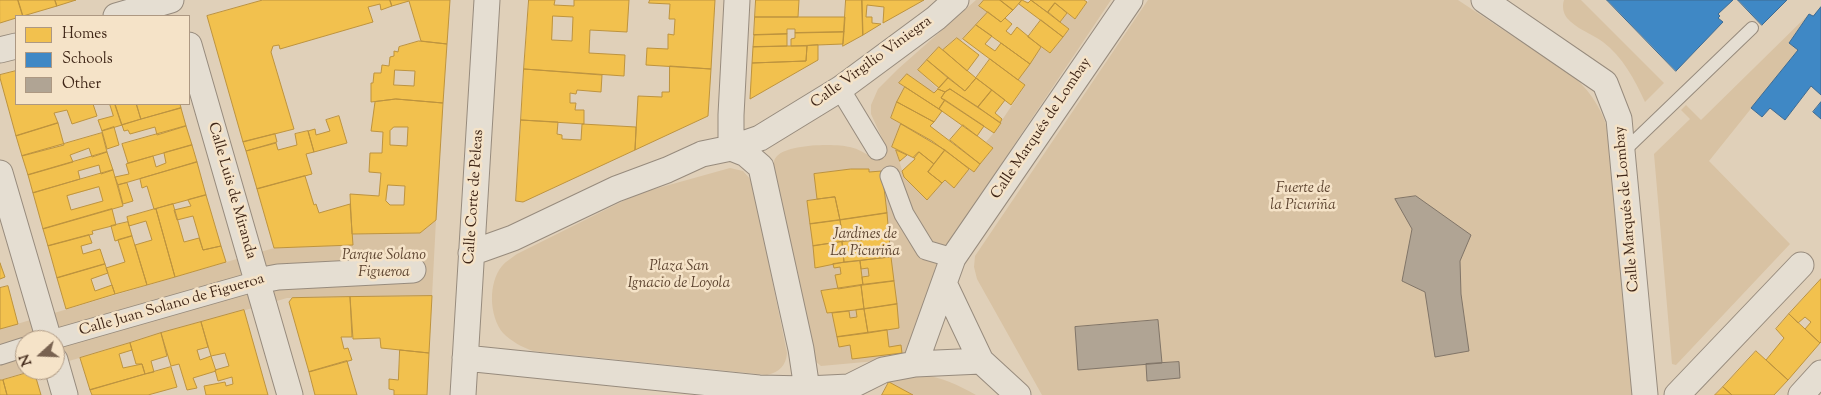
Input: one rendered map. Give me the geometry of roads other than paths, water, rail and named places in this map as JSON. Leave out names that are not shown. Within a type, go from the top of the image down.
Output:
[{"type":"street","points":[[119,15],[171,0]]},
{"type":"street","points":[[176,0],[180,15]]},
{"type":"street","name":"Calle Corte de Peleas","points":[[463,395],[487,0]]},
{"type":"street","points":[[731,148],[737,0]]},
{"type":"street","name":"Calle Marqués de Lombay","points":[[915,364],[954,258],[1130,0]]},
{"type":"street","name":"Calle Marqués de Lombay","points":[[1484,0],[1605,83],[1619,119],[1645,395]]},
{"type":"street","name":"Calle Virgilio Viniegra","points":[[731,148],[760,138],[840,89],[954,1]]},
{"type":"street","points":[[0,50],[15,46]]},
{"type":"street","name":"Calle Luis de Miranda","points":[[190,48],[290,395]]},
{"type":"street","points":[[840,89],[877,150]]},
{"type":"street","points":[[471,253],[513,238],[616,189],[667,170],[702,154],[731,148],[746,154],[761,167],[801,349],[807,389]]},
{"type":"street","points":[[0,173],[47,330]]},
{"type":"street","points":[[890,176],[904,214],[926,250],[954,258]]},
{"type":"street","points":[[1677,395],[1801,265]]},
{"type":"street","name":"Calle Juan Solano de Figueroa","points":[[65,336],[257,281],[278,277],[413,270]]},
{"type":"street","points":[[944,283],[981,361],[1018,395]]},
{"type":"street","points":[[0,355],[15,351]]},
{"type":"street","points":[[465,358],[759,388],[849,391],[883,370],[915,364],[981,361]]},
{"type":"street","points":[[1801,395],[1821,373]]},
{"type":"street","points":[[61,380],[65,395]]},
{"type":"lane","points":[[1623,152],[1752,28]]},
{"type":"park label","name":"Fuerte de la Picuriña","points":[[1303,198]]},
{"type":"park label","name":"Jardines de La Picuriña","points":[[865,244]]},
{"type":"park label","name":"Parque Solano Figueroa","points":[[384,264]]},
{"type":"park label","name":"Plaza San Ignacio de Loyola","points":[[679,276]]}]
